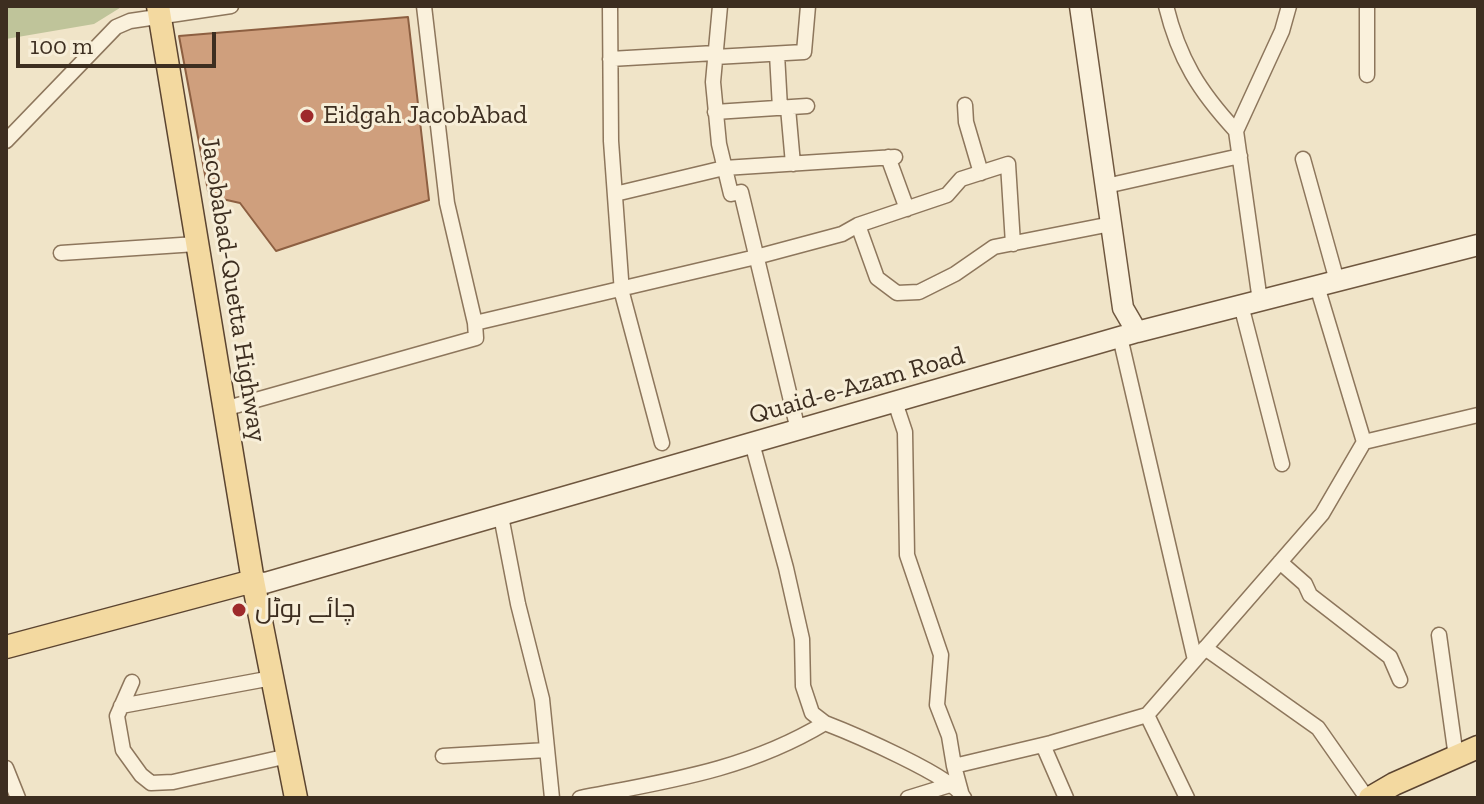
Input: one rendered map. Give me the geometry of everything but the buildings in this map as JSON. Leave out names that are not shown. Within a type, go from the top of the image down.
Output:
[{"type":"main road","name":"Jacobabad-Quetta Highway","points":[[159,11],[253,581],[296,798]]},
{"type":"main road","points":[[6,647],[253,581]]},
{"type":"main road","points":[[1369,798],[1397,791],[1478,747]]},
{"type":"street","points":[[6,141],[116,27],[159,11],[231,6]]},
{"type":"street","points":[[224,409],[476,338],[447,203],[424,6]]},
{"type":"street","points":[[610,6],[611,141],[622,287],[662,443]]},
{"type":"street","points":[[720,6],[715,55],[715,112],[724,168],[731,194],[741,192],[798,430]]},
{"type":"street","points":[[610,59],[804,52],[808,6]]},
{"type":"street","points":[[1080,6],[1123,308],[1200,654],[1318,728],[1369,798]]},
{"type":"street","points":[[1166,6],[1174,41],[1207,100],[1236,131]]},
{"type":"street","points":[[1282,464],[1251,303],[1236,131],[1282,31],[1289,6]]},
{"type":"street","points":[[1367,6],[1367,75]]},
{"type":"street","points":[[777,54],[793,164]]},
{"type":"street","points":[[965,105],[966,122],[981,173]]},
{"type":"street","points":[[715,112],[807,106]]},
{"type":"street","points":[[1106,186],[1240,156]]},
{"type":"street","points":[[615,194],[724,168],[891,157],[907,209]]},
{"type":"street","points":[[954,766],[1043,745],[1147,715],[1322,514],[1364,442],[1327,284],[1303,159]]},
{"type":"street","points":[[475,323],[842,234],[858,225],[947,195],[961,179],[1008,164],[1013,244]]},
{"type":"street","points":[[858,225],[877,278],[897,293],[919,292],[955,274],[994,247],[1111,224]]},
{"type":"street","points":[[61,253],[196,244]]},
{"type":"street","name":"Quaid-e-Azam Road","points":[[253,581],[265,583],[1128,334],[1478,245]]},
{"type":"street","points":[[895,402],[905,432],[907,555],[941,655],[937,705],[949,736],[958,792]]},
{"type":"street","points":[[1364,442],[1478,415]]},
{"type":"street","points":[[752,443],[802,639],[803,686],[812,713],[825,723],[872,742],[958,792]]},
{"type":"street","points":[[501,516],[518,604],[542,699],[552,798]]},
{"type":"street","points":[[1280,562],[1305,584],[1310,595],[1390,657],[1400,680]]},
{"type":"street","points":[[1439,635],[1456,757]]},
{"type":"street","points":[[121,706],[272,678]]},
{"type":"street","points":[[132,682],[117,716],[123,750],[141,775],[151,783],[173,782],[288,756]]},
{"type":"street","points":[[1147,715],[1187,798]]},
{"type":"street","points":[[580,798],[707,773],[774,751],[825,723]]},
{"type":"street","points":[[1043,745],[1066,798]]},
{"type":"street","points":[[443,756],[547,750]]},
{"type":"street","points":[[6,768],[18,798]]},
{"type":"street","points":[[908,798],[958,792]]},
{"type":"green space","points":[[6,6],[123,6],[94,24],[6,39]]},
{"type":"place","name":"Eidgah JacobAbad","points":[[307,116]]},
{"type":"place","name":"چائے ہوٹل","points":[[239,610]]}]
